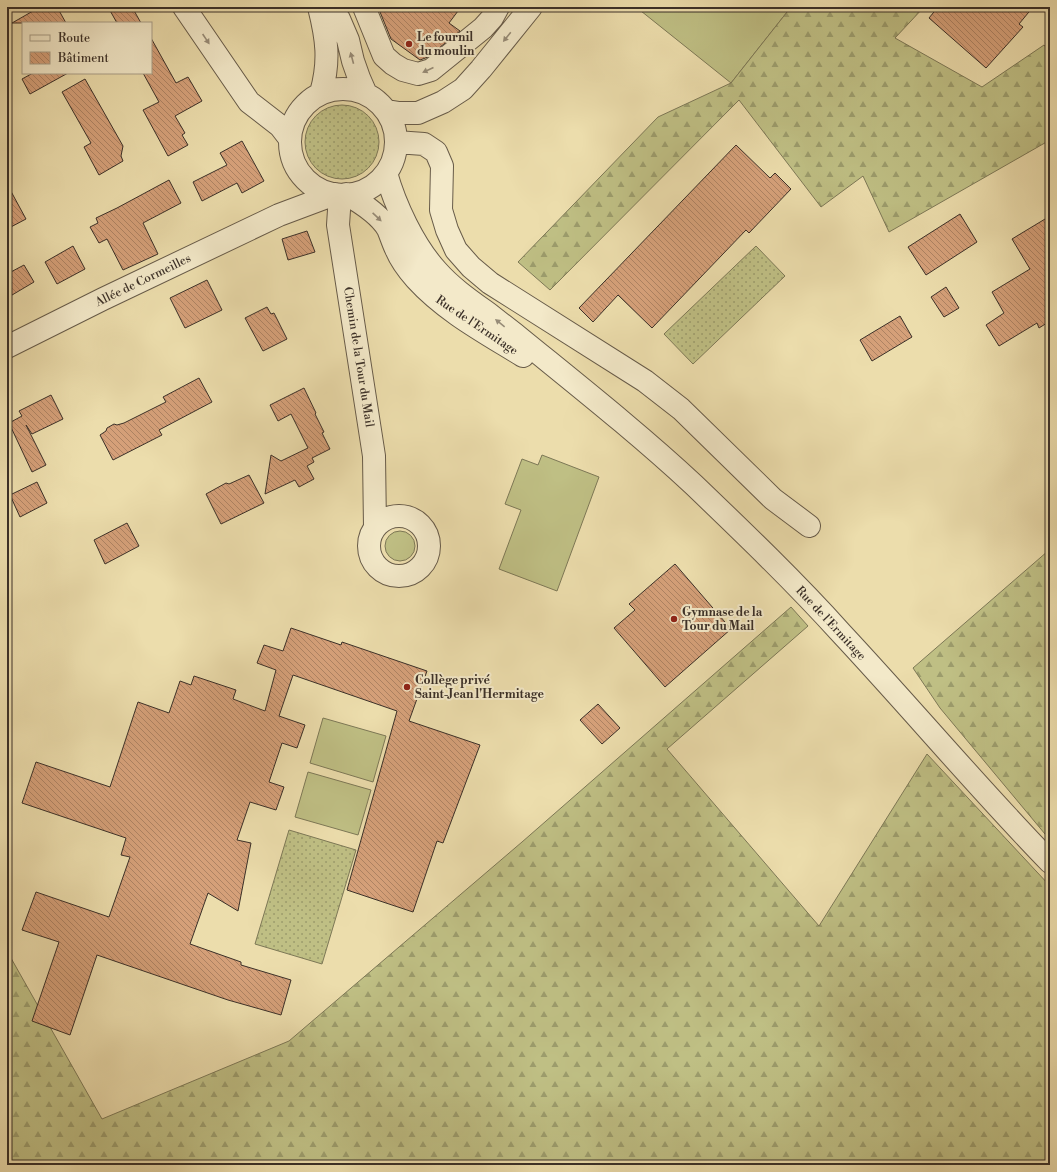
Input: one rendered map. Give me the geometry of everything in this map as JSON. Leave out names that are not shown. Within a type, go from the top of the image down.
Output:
[{"type":"street","points":[[184,7],[248,102],[280,126],[290,139]]},
{"type":"street","points":[[319,7],[326,41],[327,62],[325,79],[321,93]]},
{"type":"street","points":[[330,7],[339,18],[366,94]]},
{"type":"street","points":[[364,7],[384,56],[402,70],[418,74],[431,70],[483,28],[492,18],[498,7]]},
{"type":"street","points":[[387,111],[399,113],[418,113],[443,102],[463,89],[482,69],[531,7]]},
{"type":"street","points":[[348,88],[366,94],[378,101],[387,111],[392,120],[396,142],[392,163],[378,182],[357,193],[340,194],[322,190],[311,184],[301,174],[295,164],[291,152],[290,139],[292,127],[296,117],[303,107],[311,99],[321,93],[330,90],[348,88]]},
{"type":"street","points":[[396,142],[424,144],[436,152],[442,166],[441,210],[447,230],[456,250],[471,267],[490,283],[645,381],[681,409],[774,499],[809,526]]},
{"type":"street","name":"Rue de l'Ermitage","points":[[386,173],[396,202],[420,248],[435,269],[446,281],[491,315],[596,400],[693,485],[818,608],[923,722],[982,790],[1050,862]]},
{"type":"street","name":"Allée de Cormeilles","points":[[279,215],[289,208],[298,195],[302,184],[301,174]]},
{"type":"street","name":"Allée de Cormeilles","points":[[7,347],[103,299],[279,215],[340,194]]},
{"type":"street","name":"Rue de l'Ermitage","points":[[340,194],[365,206],[382,222],[387,229],[402,262],[410,272],[446,307],[596,400]]},
{"type":"street","name":"Chemin de la Tour du Mail","points":[[340,194],[338,225],[374,456],[375,527]]},
{"type":"street","points":[[375,489],[380,497],[402,516]]},
{"type":"street","points":[[402,516],[411,518],[419,523],[425,529],[430,547],[424,564],[409,575],[391,575],[383,572],[376,566],[370,555],[370,538],[375,527],[387,518],[402,516]]},
{"type":"green space","points":[[636,7],[791,7],[731,83]]},
{"type":"green space","points":[[791,7],[924,7],[895,38],[982,87],[1044,45],[1050,52],[1050,140],[889,232],[863,176],[821,207],[739,100],[550,290],[518,262],[658,117],[731,83]]},
{"type":"green space","points":[[335,105],[349,105],[356,107],[369,115],[377,128],[379,142],[377,156],[369,169],[356,177],[349,179],[335,179],[328,177],[315,169],[307,156],[305,149],[305,135],[307,128],[315,115],[328,107]]},
{"type":"green space","points":[[756,246],[785,276],[693,364],[664,334]]},
{"type":"green space","points":[[542,455],[599,477],[557,591],[499,569],[521,510],[505,504],[522,459],[538,465]]},
{"type":"green space","points":[[400,531],[411,535],[415,546],[411,557],[400,561],[389,557],[385,546],[389,535]]},
{"type":"green space","points":[[1050,550],[1050,840],[940,708],[913,668]]},
{"type":"green space","points":[[791,607],[808,626],[667,749],[819,926],[927,754],[1050,886],[1050,1165],[7,1165],[7,951],[102,1119],[289,1041],[522,842]]},
{"type":"green space","points":[[323,718],[386,736],[373,782],[310,763]]},
{"type":"green space","points":[[308,772],[371,790],[358,835],[295,817]]},
{"type":"green space","points":[[289,830],[356,850],[322,964],[255,944]]},
{"type":"building","points":[[40,7],[57,7],[65,22],[22,22],[12,23]]},
{"type":"building","points":[[108,7],[132,7],[140,22],[116,22]]},
{"type":"building","points":[[378,7],[461,7],[449,23],[460,31],[428,57],[420,60],[391,39]]},
{"type":"building","points":[[938,7],[1033,7],[1019,24],[1023,27],[986,68],[929,18]]},
{"type":"building","points":[[152,40],[176,83],[188,77],[202,101],[175,116],[185,133],[182,135],[188,145],[168,156],[143,110],[159,102],[144,74],[152,74]]},
{"type":"building","points":[[31,74],[66,74],[30,94],[22,79]]},
{"type":"building","points":[[85,79],[123,146],[121,156],[123,161],[99,175],[84,147],[91,143],[62,92]]},
{"type":"building","points":[[242,141],[264,181],[242,193],[237,183],[202,201],[193,182],[227,165],[220,153]]},
{"type":"building","points":[[736,145],[770,178],[775,173],[791,189],[749,233],[746,230],[652,328],[618,295],[593,322],[579,308]]},
{"type":"building","points":[[169,180],[181,203],[143,223],[158,254],[123,270],[107,239],[99,243],[90,227],[98,223],[96,218]]},
{"type":"building","points":[[7,184],[26,219],[7,229]]},
{"type":"building","points":[[960,214],[977,242],[926,275],[908,247]]},
{"type":"building","points":[[1050,216],[1050,321],[1039,328],[1037,323],[999,346],[986,325],[1004,313],[992,292],[1030,269],[1012,239]]},
{"type":"building","points":[[307,231],[315,252],[288,260],[282,239]]},
{"type":"building","points":[[73,246],[85,269],[57,284],[45,262]]},
{"type":"building","points":[[24,265],[34,282],[7,298],[7,274]]},
{"type":"building","points":[[207,280],[222,310],[185,328],[170,298]]},
{"type":"building","points":[[946,287],[959,308],[944,317],[931,297]]},
{"type":"building","points":[[267,307],[271,314],[274,313],[287,339],[263,351],[245,318]]},
{"type":"building","points":[[900,316],[912,337],[872,361],[860,340]]},
{"type":"building","points":[[199,378],[212,402],[159,430],[162,435],[113,460],[100,435],[106,431],[107,428],[114,424],[117,425],[124,423],[166,402],[163,397]]},
{"type":"building","points":[[304,388],[316,413],[315,414],[324,432],[322,433],[330,449],[312,458],[314,462],[307,466],[314,479],[299,487],[295,480],[265,494],[271,455],[281,461],[308,448],[291,414],[278,421],[270,405]]},
{"type":"building","points":[[51,395],[63,419],[32,434],[26,425],[46,465],[32,472],[9,423],[22,416],[19,411]]},
{"type":"building","points":[[249,475],[264,503],[221,524],[206,494],[226,483],[229,484]]},
{"type":"building","points":[[37,482],[47,503],[20,517],[10,495]]},
{"type":"building","points":[[127,523],[139,546],[105,564],[94,540]]},
{"type":"building","name":"Gymnase de la Tour du Mail","points":[[675,564],[731,629],[665,687],[614,628],[635,610],[629,604]]},
{"type":"building","points":[[291,628],[341,645],[342,642],[427,671],[409,721],[480,745],[443,843],[437,841],[413,912],[347,890],[397,711],[293,675],[279,716],[305,725],[297,748],[282,743],[269,782],[284,787],[276,810],[250,802],[237,840],[251,843],[238,911],[208,893],[190,944],[241,962],[241,965],[291,980],[281,1015],[228,1000],[97,955],[70,1035],[32,1021],[59,942],[22,930],[36,892],[109,917],[130,857],[121,855],[126,838],[22,803],[36,762],[110,787],[138,702],[169,713],[180,681],[191,685],[194,676],[236,690],[233,699],[265,711],[276,670],[257,663],[264,645],[283,651]]},
{"type":"building","points":[[598,704],[620,728],[602,744],[580,720]]},
{"type":"place","name":"Le fournil du moulin","points":[[409,44]]},
{"type":"place","name":"Gymnase de la Tour du Mail","points":[[674,619]]},
{"type":"place","name":"Collège privé Saint-Jean l'Hermitage","points":[[407,687]]}]
